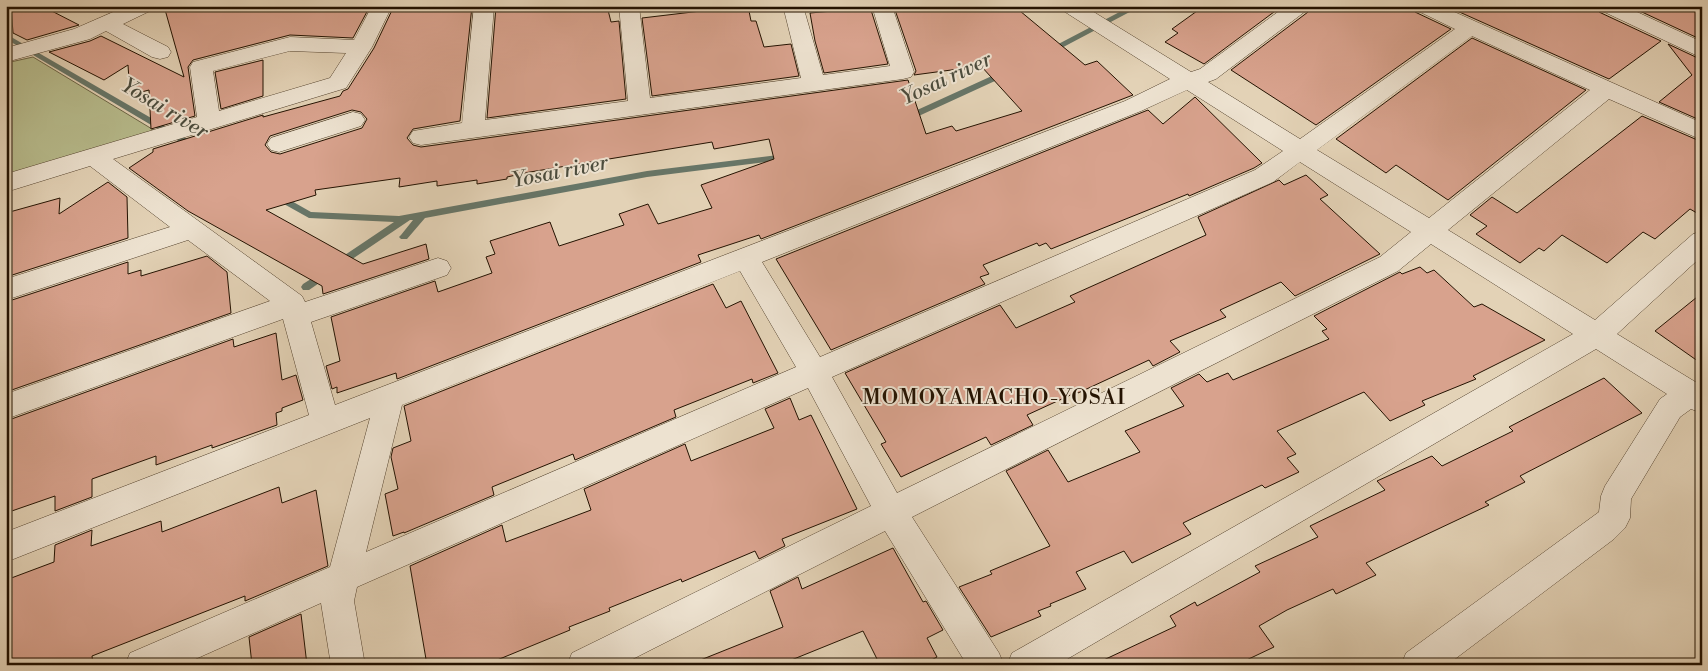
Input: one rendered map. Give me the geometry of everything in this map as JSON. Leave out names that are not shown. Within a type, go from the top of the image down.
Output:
[{"type":"street","points":[[22,51],[82,34],[144,6]]},
{"type":"street","points":[[6,183],[338,83],[361,48],[382,6]]},
{"type":"street","points":[[473,130],[484,6]]},
{"type":"street","points":[[629,6],[640,107]]},
{"type":"street","points":[[793,6],[814,84]]},
{"type":"street","points":[[421,138],[903,72],[882,6]]},
{"type":"street","points":[[1069,6],[1696,397]]},
{"type":"street","points":[[6,547],[1133,106],[1166,89],[1208,74],[1300,6]]},
{"type":"street","points":[[1423,6],[1702,132]]},
{"type":"street","points":[[1606,6],[1702,51]]},
{"type":"street","points":[[106,23],[160,52]]},
{"type":"street","points":[[142,665],[344,575],[1264,176],[1470,28]]},
{"type":"street","points":[[209,122],[200,68],[290,44],[361,48]]},
{"type":"street","points":[[584,665],[1389,264],[1606,89]]},
{"type":"street","points":[[297,95],[310,134]]},
{"type":"street","points":[[280,144],[354,120]]},
{"type":"street","points":[[94,157],[193,229],[294,310],[325,422]]},
{"type":"street","points":[[6,290],[193,229]]},
{"type":"street","points":[[1024,665],[1564,352],[1597,335],[1702,241]]},
{"type":"street","points":[[745,258],[814,372],[891,512],[987,665]]},
{"type":"street","points":[[6,407],[294,310],[438,268]]},
{"type":"street","points":[[348,665],[337,601],[390,396]]},
{"type":"street","points":[[1418,665],[1603,529],[1614,518],[1616,496],[1670,408],[1696,397]]},
{"type":"green space","points":[[33,57],[157,132],[6,178],[6,63]]},
{"type":"building","points":[[11,6],[42,6],[79,25],[27,40],[13,33]]},
{"type":"building","points":[[164,6],[370,6],[353,38],[290,35],[193,60],[188,67],[195,116],[151,129],[149,90],[130,95],[128,65],[104,80],[49,52],[90,41],[101,36],[184,77]]},
{"type":"building","points":[[394,6],[472,6],[460,121],[413,129],[407,138],[413,145],[421,147],[908,80],[926,134],[952,126],[956,131],[1022,111],[981,66],[914,75],[916,71],[894,7],[906,6],[1014,6],[1085,65],[1097,61],[1133,95],[761,239],[759,235],[698,255],[701,262],[397,379],[396,373],[337,393],[337,387],[332,389],[326,366],[340,361],[331,317],[435,281],[438,292],[492,273],[486,257],[495,254],[490,241],[550,222],[559,246],[624,225],[619,214],[648,204],[658,224],[712,208],[701,185],[774,159],[769,139],[714,149],[712,142],[530,172],[507,177],[507,179],[477,184],[477,180],[437,186],[437,181],[399,187],[400,178],[315,190],[316,195],[266,210],[363,264],[426,244],[429,259],[323,294],[322,286],[188,211],[129,168],[153,152],[153,149],[263,115],[263,117],[340,96],[343,91],[348,89],[374,48]],"holes":[[[352,110],[361,112],[367,119],[362,128],[280,154],[271,152],[265,145],[270,136]]]},
{"type":"building","points":[[496,6],[607,6],[611,22],[619,21],[626,99],[487,118]]},
{"type":"building","points":[[718,6],[748,6],[751,21],[756,21],[764,47],[791,44],[799,76],[652,96],[642,18],[718,9]]},
{"type":"building","points":[[1204,6],[1282,6],[1204,64],[1165,42],[1178,33],[1172,29]]},
{"type":"building","points":[[1312,6],[1411,6],[1415,12],[1451,29],[1316,125],[1231,70],[1308,12]]},
{"type":"building","points":[[1446,6],[1595,6],[1599,12],[1661,41],[1609,79]]},
{"type":"building","points":[[1629,6],[1687,6],[1702,14],[1702,40]]},
{"type":"building","points":[[867,8],[871,10],[888,64],[824,73],[810,13]]},
{"type":"building","points":[[1472,38],[1586,90],[1448,200],[1396,165],[1386,173],[1336,139]]},
{"type":"building","points":[[1668,44],[1702,60],[1702,121],[1659,102],[1692,75]]},
{"type":"building","points":[[263,60],[263,96],[221,109],[215,72]]},
{"type":"building","points":[[1195,97],[1262,163],[1189,196],[1188,194],[1051,249],[1046,243],[1039,246],[1037,243],[983,265],[989,274],[980,277],[985,284],[831,350],[776,259],[1148,110],[1163,124]]},
{"type":"building","points":[[1642,116],[1702,142],[1702,216],[1690,209],[1655,239],[1643,232],[1607,263],[1562,235],[1544,251],[1539,248],[1520,263],[1476,234],[1487,226],[1470,215],[1492,197],[1517,213]]},
{"type":"building","points":[[1306,175],[1328,195],[1320,199],[1380,254],[1295,296],[1281,282],[1220,310],[1226,317],[1170,341],[1180,352],[1153,366],[1149,360],[1027,415],[1033,425],[991,445],[986,437],[901,477],[881,444],[886,442],[845,373],[1000,305],[1016,328],[1075,302],[1070,296],[1206,235],[1198,217],[1279,180],[1284,185]]},
{"type":"building","points":[[108,182],[127,197],[128,238],[6,277],[6,213],[60,198],[59,214]]},
{"type":"building","points":[[207,256],[227,272],[231,313],[6,392],[6,302],[128,262],[128,274],[141,270],[141,276]]},
{"type":"building","points":[[1420,267],[1427,273],[1434,270],[1474,307],[1482,304],[1545,340],[1473,376],[1476,379],[1422,401],[1425,405],[1390,421],[1364,392],[1277,431],[1296,454],[1287,458],[1299,472],[1265,488],[1262,485],[1183,523],[1191,534],[1132,563],[1124,551],[1076,572],[1086,589],[1038,611],[1041,616],[991,637],[959,587],[992,574],[990,571],[1050,546],[1006,471],[1048,450],[1068,482],[1140,452],[1125,431],[1184,406],[1171,388],[1199,374],[1207,382],[1228,373],[1233,380],[1329,339],[1322,331],[1327,329],[1314,316],[1400,272],[1402,274]]},
{"type":"building","points":[[713,284],[726,308],[741,301],[778,373],[753,383],[752,379],[674,410],[676,417],[575,460],[573,454],[492,487],[494,495],[393,536],[385,494],[398,489],[391,457],[393,448],[411,441],[404,406]]},
{"type":"building","points":[[1702,293],[1702,364],[1655,331]]},
{"type":"building","points":[[276,333],[282,380],[296,375],[303,400],[282,408],[282,411],[276,413],[277,425],[156,465],[156,456],[92,479],[92,497],[55,511],[55,496],[6,513],[6,421],[233,339],[234,347]]},
{"type":"building","points":[[1604,378],[1642,413],[1520,476],[1525,482],[1485,502],[1489,505],[1366,563],[1376,575],[1336,594],[1333,589],[1287,610],[1259,626],[1274,647],[1236,665],[1093,665],[1176,626],[1170,616],[1195,602],[1197,606],[1260,572],[1255,566],[1318,537],[1310,526],[1385,490],[1377,481],[1432,456],[1442,466],[1513,431],[1509,427]]},
{"type":"building","points":[[790,398],[799,420],[811,415],[857,509],[782,539],[785,546],[759,559],[755,551],[682,582],[681,579],[609,608],[610,611],[569,627],[570,630],[485,665],[427,665],[410,566],[502,525],[506,542],[591,510],[584,489],[685,444],[691,461],[774,428],[765,409]]},
{"type":"building","points":[[279,487],[282,503],[316,490],[328,566],[245,601],[245,596],[92,656],[93,665],[6,665],[6,580],[54,562],[55,545],[92,530],[91,546],[161,521],[162,532]]},
{"type":"building","points":[[893,548],[923,602],[926,601],[943,630],[927,638],[937,657],[922,665],[880,665],[863,631],[779,665],[693,665],[693,663],[783,627],[770,591],[798,577],[802,589]]},
{"type":"building","points":[[301,614],[307,665],[252,665],[249,637]]},
{"type":"waterway","name":"Yosai river","points":[[1049,51],[1137,6]]},
{"type":"waterway","name":"Yosai river","points":[[6,36],[193,146]]},
{"type":"waterway","name":"Yosai river","points":[[907,118],[1005,73]]},
{"type":"waterway","name":"Yosai river","points":[[278,197],[309,215],[399,219],[647,174],[786,157]]},
{"type":"waterway","points":[[404,237],[422,215]]},
{"type":"waterway","points":[[339,264],[406,219]]},
{"type":"waterway","points":[[306,287],[325,274]]},
{"type":"district","name":"MOMOYAMACHO-YOSAI","points":[[994,397]]}]
